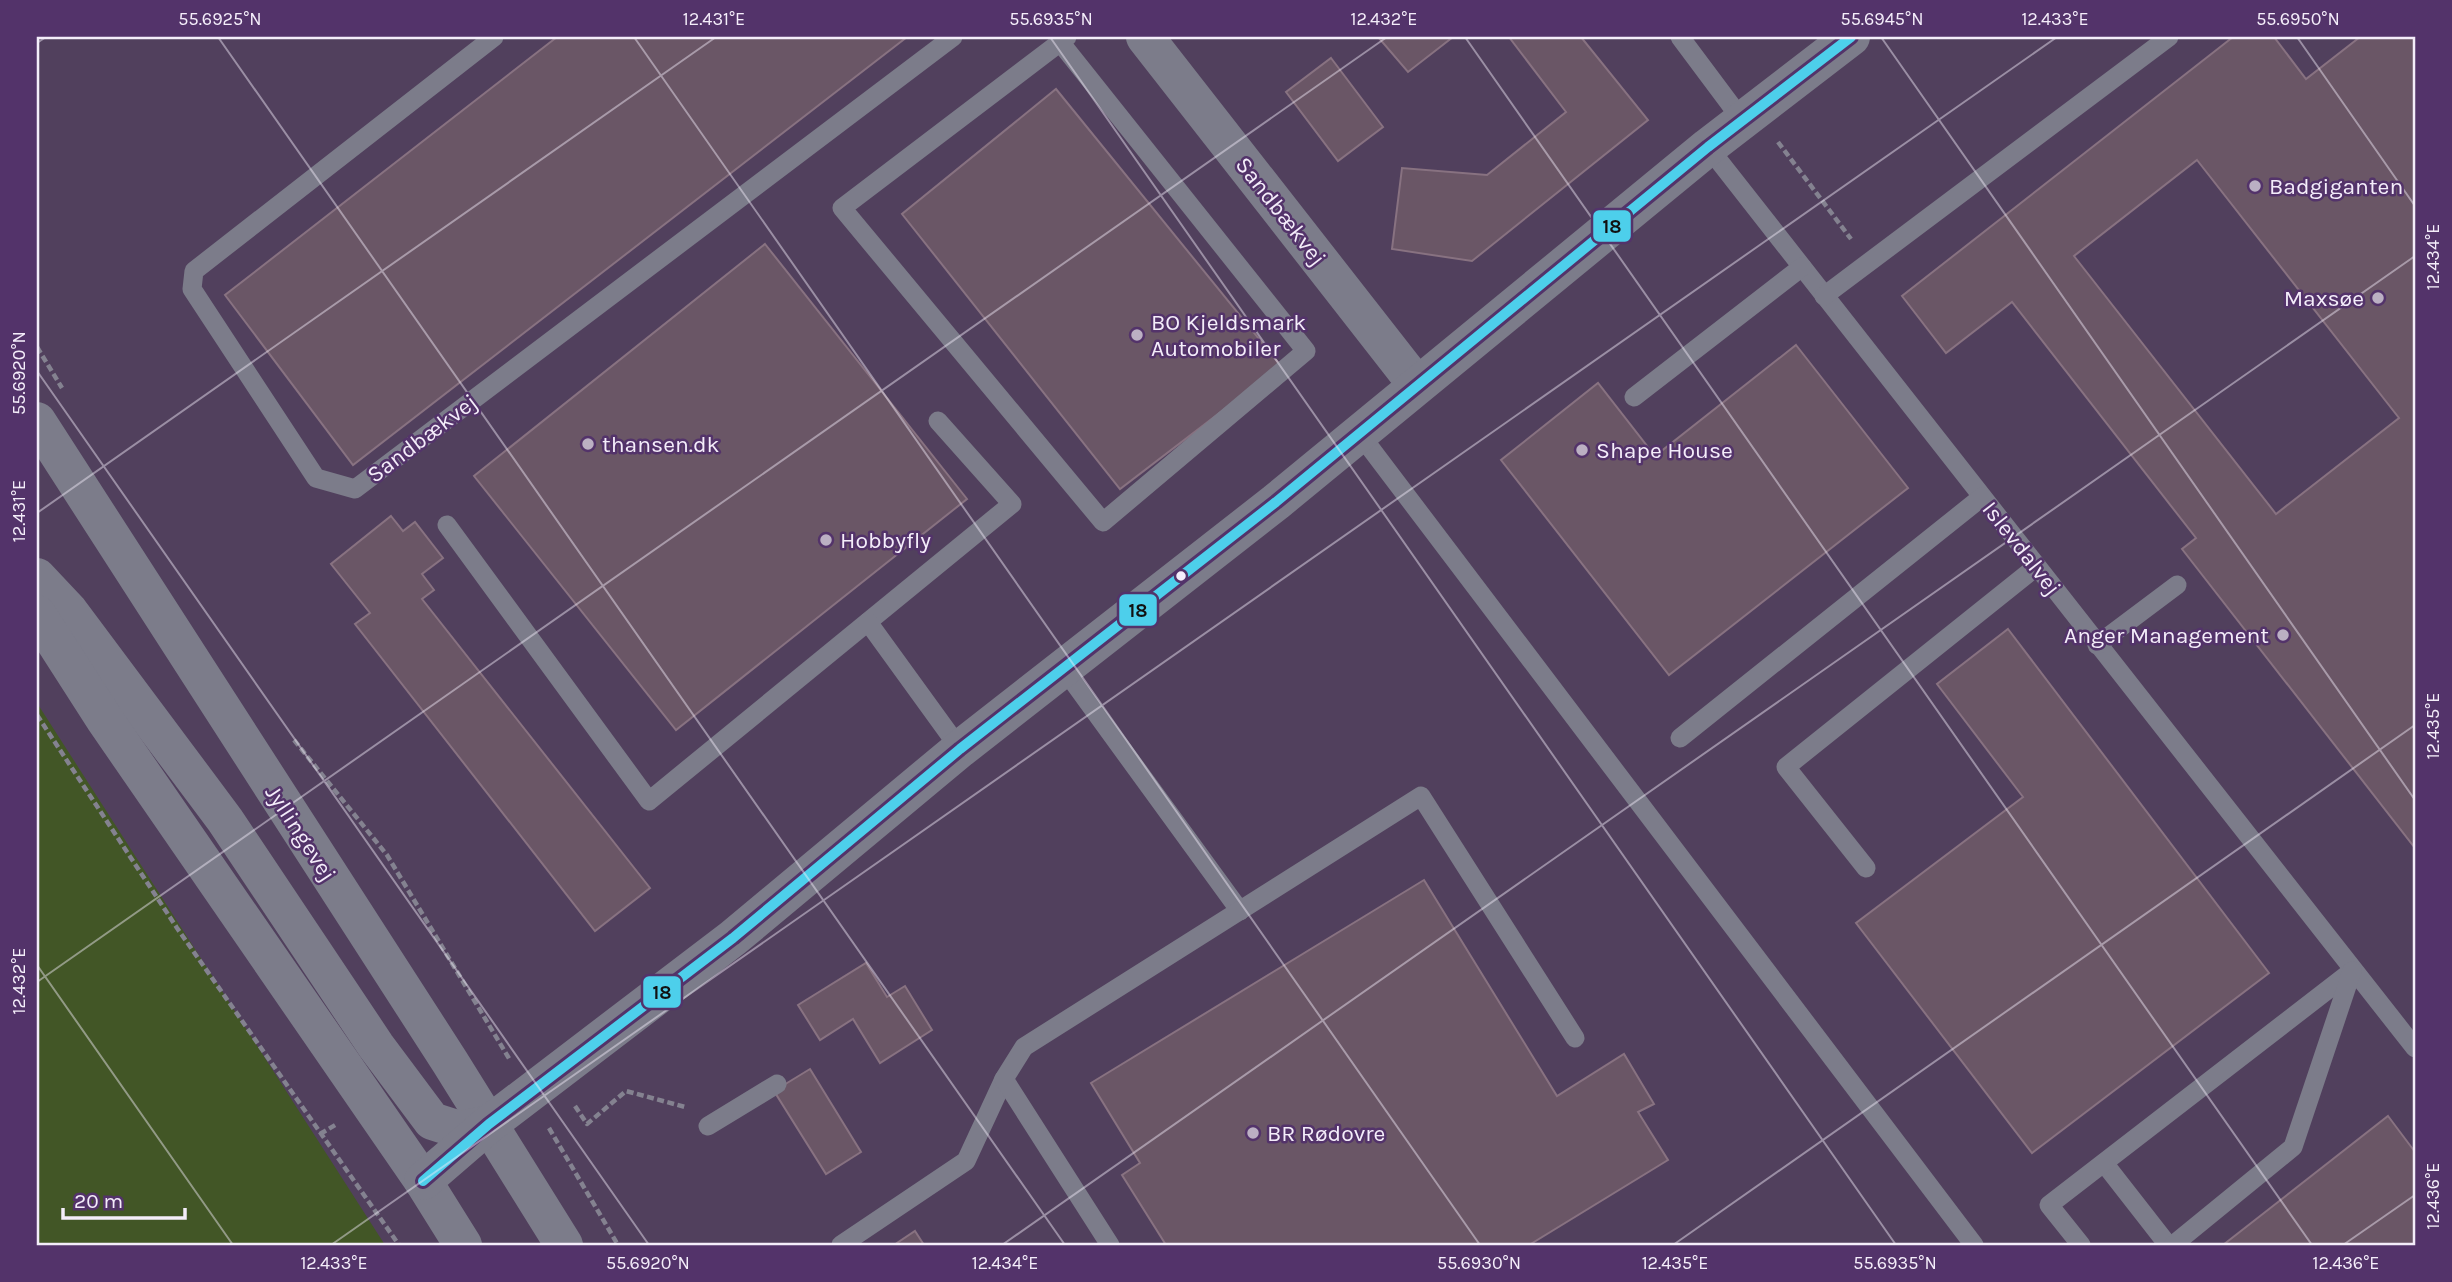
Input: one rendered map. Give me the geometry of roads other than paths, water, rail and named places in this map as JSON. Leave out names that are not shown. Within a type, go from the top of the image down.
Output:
[{"type":"street","name":"Sandbækvej","points":[[1145,37],[1417,385]]},
{"type":"street","points":[[423,1181],[489,1124],[733,937],[960,749],[1359,433],[1708,147],[1851,37]]},
{"type":"street","name":"Jyllingevej","points":[[37,421],[564,1245]]},
{"type":"street","points":[[37,577],[69,611],[225,820],[376,1046],[432,1121],[460,1129],[489,1124]]},
{"type":"street","points":[[37,614],[105,720],[423,1181],[463,1245]]},
{"type":"lane","name":"Sandbækvej","points":[[494,37],[194,271],[192,289],[316,478],[335,486],[355,489],[953,37]]},
{"type":"lane","points":[[1680,37],[1748,116]]},
{"type":"lane","points":[[1825,296],[2169,37]]},
{"type":"lane","points":[[1063,39],[1307,351],[1103,522],[842,208],[1063,39]]},
{"type":"lane","name":"Islevdalvej","points":[[1708,147],[2415,1048]]},
{"type":"lane","points":[[1634,397],[1802,267]]},
{"type":"lane","points":[[447,526],[649,801],[1012,504],[938,421]]},
{"type":"lane","points":[[1359,433],[1974,1245]]},
{"type":"lane","points":[[1680,738],[1982,497]]},
{"type":"lane","points":[[1866,868],[1786,767],[2036,567]]},
{"type":"lane","points":[[2097,645],[2177,585]]},
{"type":"lane","points":[[867,622],[960,749]]},
{"type":"lane","points":[[1064,669],[1240,911]]},
{"type":"lane","points":[[841,1245],[966,1161],[1004,1079],[1024,1047],[1422,796],[1575,1038]]},
{"type":"lane","points":[[2081,1245],[2049,1206],[2352,971]]},
{"type":"lane","points":[[2104,1163],[2171,1245],[2293,1147],[2352,971]]},
{"type":"lane","points":[[1004,1079],[1110,1245]]},
{"type":"lane","points":[[708,1126],[777,1084]]},
{"type":"place","name":"Badgiganten","points":[[2255,186]]},
{"type":"place","name":"Maxsøe","points":[[2378,298]]},
{"type":"place","name":"BO Kjeldsmark Automobiler","points":[[1137,335]]},
{"type":"place","name":"thansen.dk","points":[[588,444]]},
{"type":"place","name":"Shape House","points":[[1582,450]]},
{"type":"place","name":"Hobbyfly","points":[[826,540]]},
{"type":"place","name":"Anger Management","points":[[2283,635]]},
{"type":"place","name":"BR Rødovre","points":[[1253,1133]]}]
